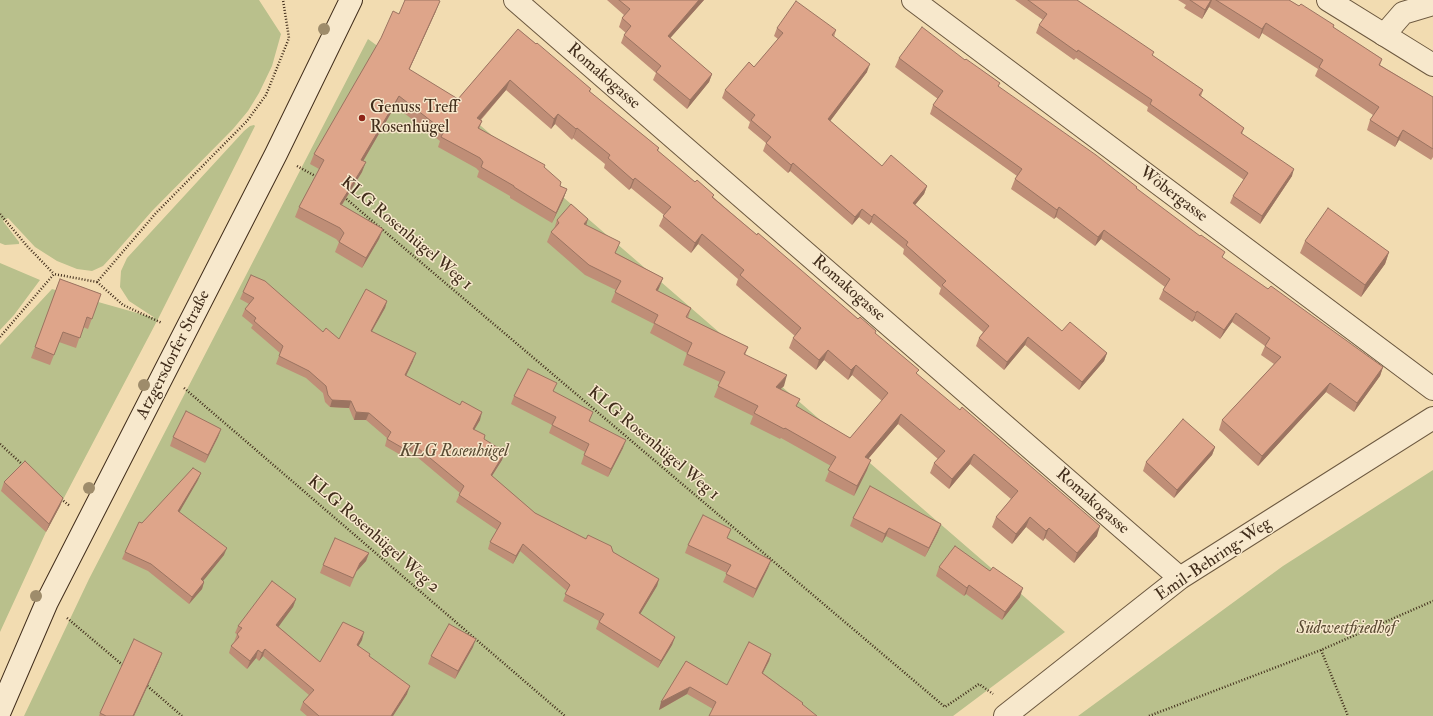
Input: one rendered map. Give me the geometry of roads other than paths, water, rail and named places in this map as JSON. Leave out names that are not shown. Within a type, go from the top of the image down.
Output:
[{"type":"street","name":"Atzgersdorfer Straße","points":[[0,711],[47,602],[276,154],[351,0]]},
{"type":"street","name":"Romakogasse","points":[[515,0],[1180,578]]},
{"type":"street","name":"Wöbergasse","points":[[913,0],[1433,389]]},
{"type":"street","points":[[1328,0],[1433,65]]},
{"type":"street","points":[[1384,35],[1403,13],[1433,4]]},
{"type":"street","name":"Emil-Behring-Weg","points":[[1009,712],[1180,578],[1433,418]]},
{"type":"place","name":"Genuss Treff Rosenhügel","points":[[362,118]]},
{"type":"park label","name":"KLG Rosenhügel","points":[[454,452]]},
{"type":"park label","name":"Südwestfriedhof","points":[[1346,629]]}]
